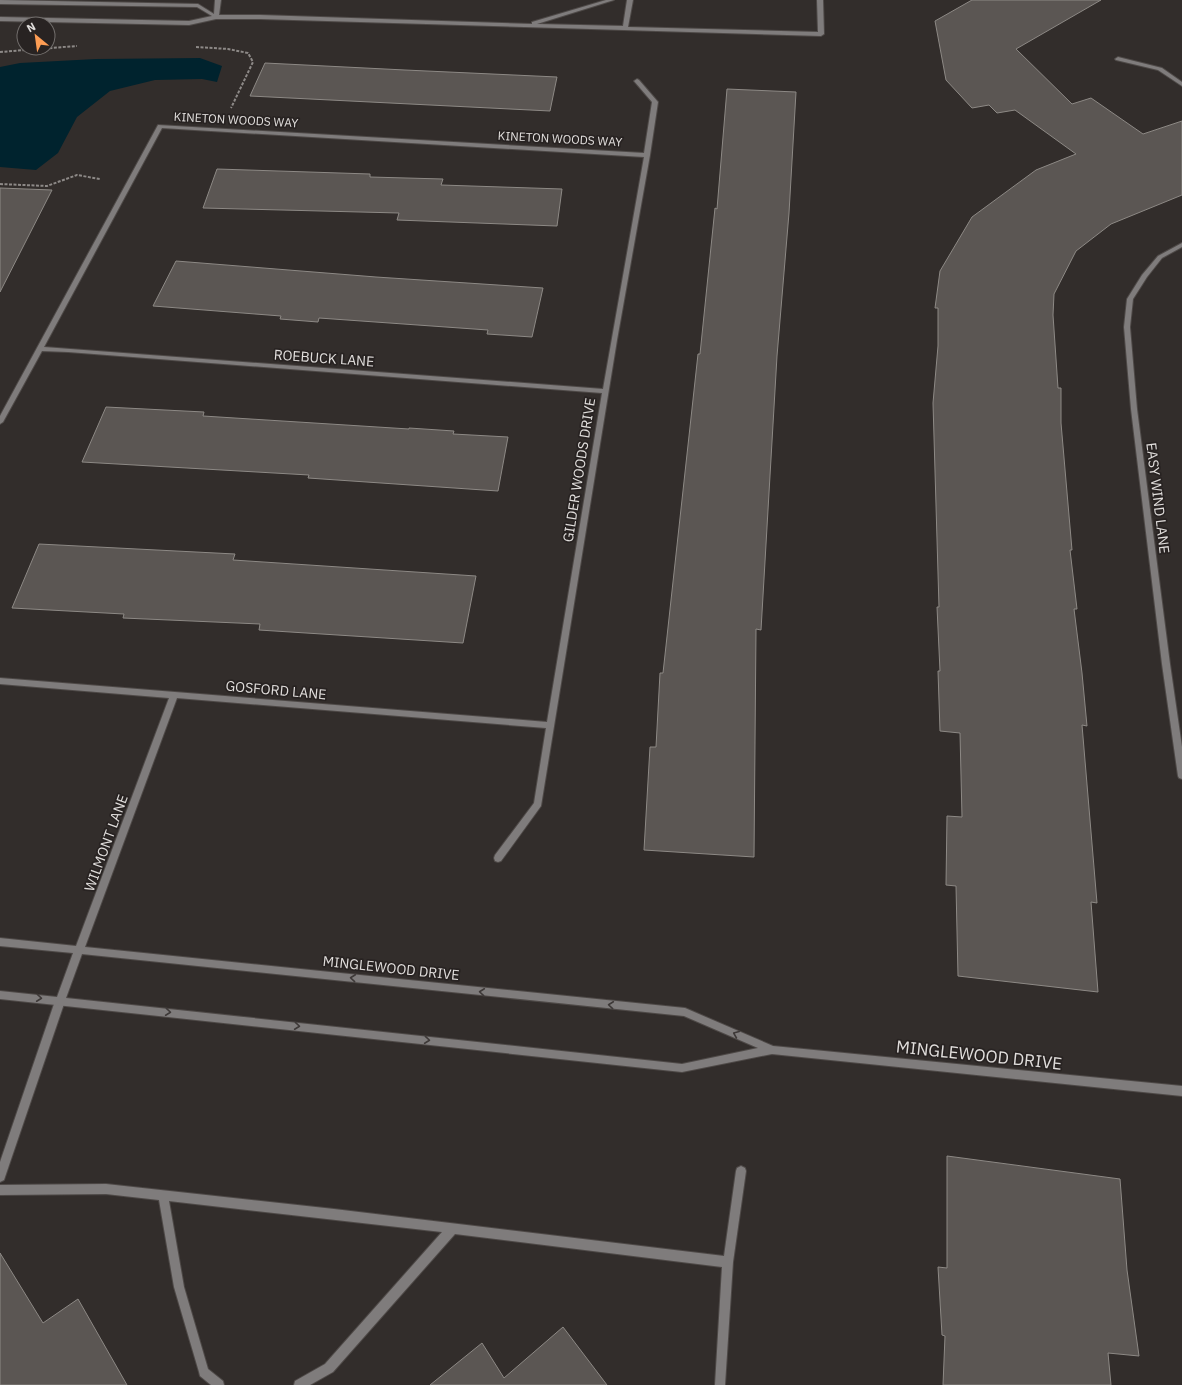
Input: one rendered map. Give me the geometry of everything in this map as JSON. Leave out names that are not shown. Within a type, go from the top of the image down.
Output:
[{"type":"street","points":[[216,17],[218,0]]},
{"type":"street","points":[[528,25],[611,0]]},
{"type":"street","points":[[625,28],[630,0]]},
{"type":"street","points":[[0,19],[190,23],[216,17],[821,34],[820,0]]},
{"type":"street","points":[[0,2],[198,6],[216,17]]},
{"type":"street","points":[[1118,59],[1160,70],[1182,84]]},
{"type":"street","name":"GILDER WOODS DRIVE","points":[[498,858],[538,804],[655,102],[636,81]]},
{"type":"street","name":"KINETON WOODS WAY","points":[[0,422],[160,126],[647,155]]},
{"type":"street","name":"EASY WIND LANE","points":[[1182,245],[1160,257],[1144,276],[1130,299],[1127,328],[1136,424],[1166,664],[1182,776]]},
{"type":"street","name":"ROEBUCK LANE","points":[[40,349],[606,391]]},
{"type":"street","name":"GOSFORD LANE","points":[[0,681],[551,726]]},
{"type":"street","name":"WILMONT LANE","points":[[0,1177],[60,1000],[80,951],[174,695]]},
{"type":"street","name":"MINGLEWOOD DRIVE","points":[[0,942],[685,1012],[772,1050]]},
{"type":"street","name":"MINGLEWOOD DRIVE","points":[[0,994],[682,1068],[772,1050],[1182,1091]]},
{"type":"street","points":[[720,1385],[728,1262],[741,1171]]},
{"type":"street","points":[[0,1190],[106,1189],[453,1228],[728,1262]]},
{"type":"street","points":[[163,1196],[179,1287],[204,1372],[219,1385]]},
{"type":"street","points":[[299,1385],[329,1368],[453,1228]]},
{"type":"path","points":[[0,52],[78,46]]},
{"type":"path","points":[[194,47],[228,48],[248,53],[253,62],[230,109]]},
{"type":"path","points":[[0,184],[47,186],[77,175],[100,179]]},
{"type":"water","points":[[200,58],[222,66],[217,82],[202,79],[155,80],[110,91],[77,117],[58,153],[36,170],[0,167],[0,67],[20,63],[96,59]]},
{"type":"building","points":[[972,0],[1101,0],[1016,49],[1072,104],[1091,98],[1143,134],[1182,121],[1182,195],[1111,224],[1076,251],[1054,294],[1053,315],[1058,388],[1061,388],[1061,423],[1072,550],[1070,550],[1077,609],[1074,609],[1087,726],[1082,725],[1097,903],[1091,902],[1098,992],[958,976],[956,886],[946,885],[947,816],[962,817],[960,733],[940,731],[938,671],[940,671],[937,607],[939,607],[933,403],[938,346],[938,308],[935,308],[940,271],[972,217],[1036,170],[1076,154],[1015,110],[997,113],[989,105],[972,108],[946,80],[935,21]]},
{"type":"building","points":[[265,63],[557,77],[550,111],[250,96]]},
{"type":"building","points":[[727,89],[796,92],[789,213],[777,356],[761,630],[756,629],[754,857],[644,850],[650,747],[656,747],[660,673],[663,673],[698,354],[700,354],[715,208],[717,209]]},
{"type":"building","points":[[217,169],[370,174],[370,177],[443,179],[441,185],[562,189],[557,226],[397,220],[399,213],[203,208]]},
{"type":"building","points":[[0,188],[52,190],[0,292]]},
{"type":"building","points":[[176,261],[376,277],[543,288],[532,337],[487,334],[488,330],[319,318],[318,322],[280,319],[281,316],[153,306]]},
{"type":"building","points":[[106,407],[204,412],[203,416],[454,431],[453,434],[508,437],[498,491],[308,478],[309,475],[82,462]]},
{"type":"building","points":[[39,544],[235,554],[233,560],[476,576],[463,643],[259,630],[260,624],[123,618],[124,614],[12,608]]},
{"type":"building","points":[[947,1156],[1120,1179],[1127,1270],[1139,1356],[1108,1353],[1111,1385],[943,1385],[945,1336],[942,1335],[938,1267],[947,1268]]},
{"type":"building","points":[[0,1253],[43,1323],[78,1299],[127,1385],[0,1385]]},
{"type":"building","points":[[563,1327],[607,1385],[430,1385],[482,1343],[504,1378]]}]
